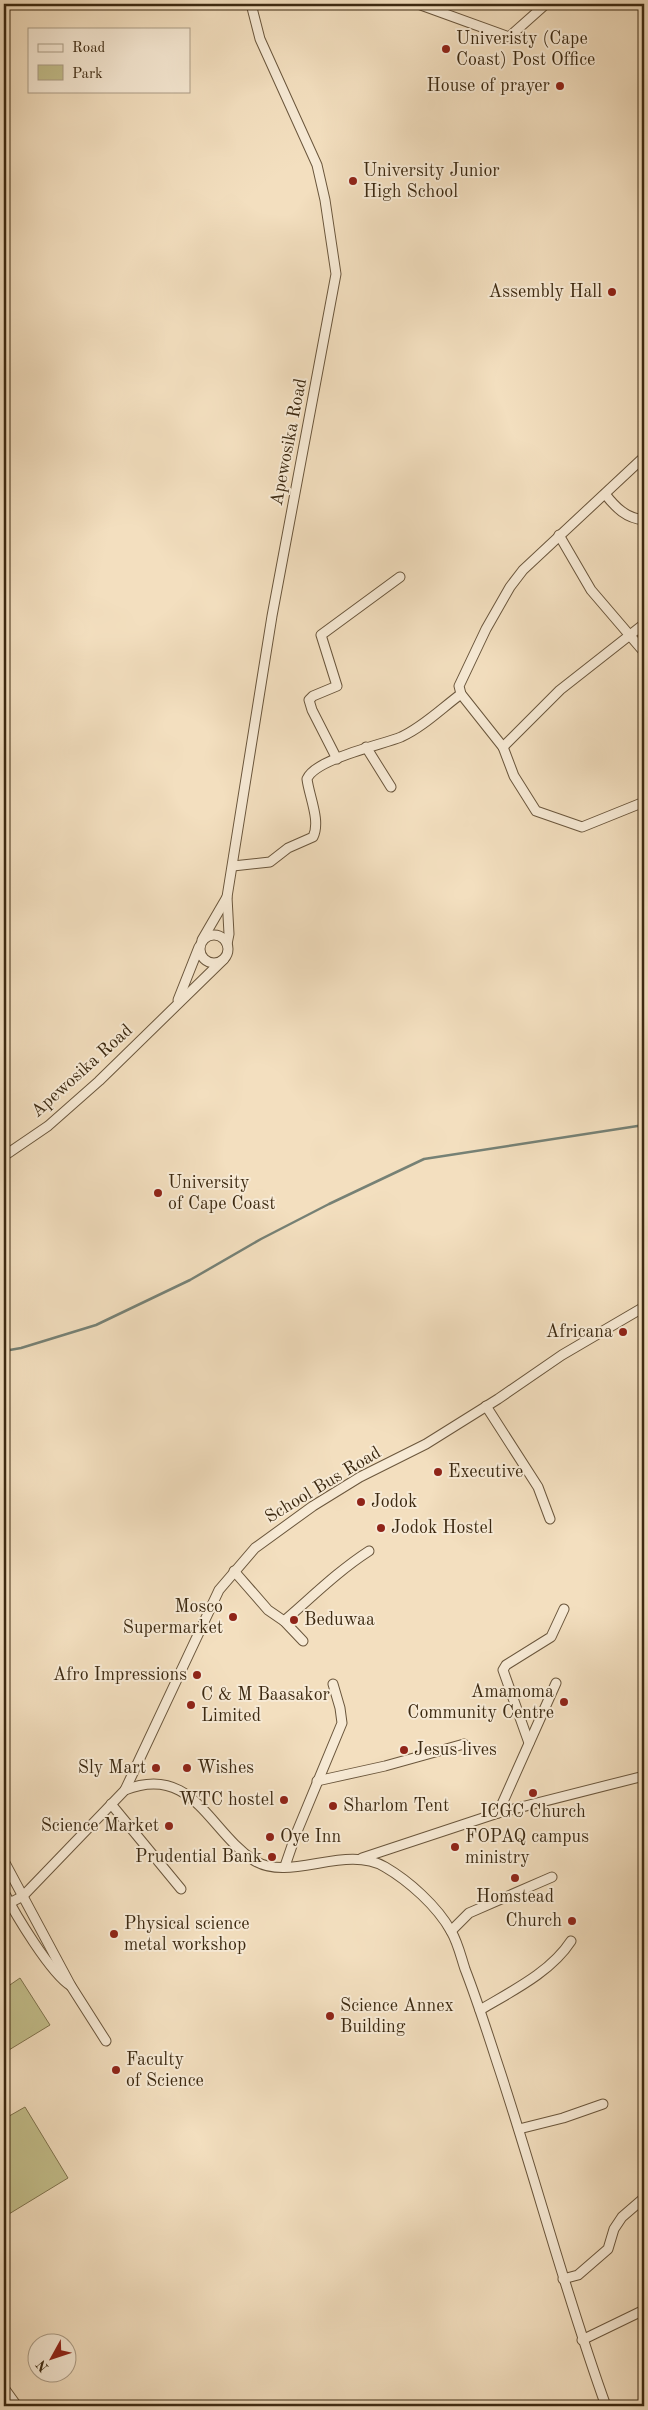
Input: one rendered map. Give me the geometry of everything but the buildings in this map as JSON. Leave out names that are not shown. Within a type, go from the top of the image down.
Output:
[{"type":"street","name":"Apewosika Road","points":[[227,944],[229,934],[227,896],[272,616],[336,274],[325,200],[317,165],[260,39],[251,4]]},
{"type":"street","points":[[418,4],[508,37],[546,4]]},
{"type":"street","points":[[644,457],[523,570],[510,587],[460,680],[459,686],[461,694],[502,747],[514,776],[533,809],[539,813],[582,827],[644,802]]},
{"type":"street","points":[[605,494],[624,514],[634,519],[644,520]]},
{"type":"street","points":[[560,535],[590,590],[644,652]]},
{"type":"street","points":[[337,759],[312,710],[309,700],[313,696],[337,686],[321,635],[400,577]]},
{"type":"street","points":[[502,747],[560,690],[644,624]]},
{"type":"street","points":[[233,866],[270,862],[288,848],[313,838],[315,833],[314,814],[307,779],[312,772],[366,747],[402,736],[461,694]]},
{"type":"street","points":[[366,747],[390,787]]},
{"type":"street","name":"Apewosika Road","points":[[176,1005],[193,968],[207,928],[227,896]]},
{"type":"street","points":[[215,935],[222,938],[227,944],[228,952],[224,959],[216,963],[208,962],[200,954],[200,944],[207,936],[215,935]]},
{"type":"street","name":"Apewosika Road","points":[[4,1156],[48,1126],[98,1081],[224,959]]},
{"type":"street","name":"School Bus Road","points":[[125,1790],[215,1598],[234,1571],[255,1548],[313,1506],[360,1478],[426,1444],[562,1355],[644,1307]]},
{"type":"street","points":[[486,1406],[538,1488],[550,1519]]},
{"type":"street","points":[[284,1621],[334,1579],[343,1568],[369,1552]]},
{"type":"street","points":[[234,1571],[268,1610],[284,1621],[303,1641]]},
{"type":"street","points":[[529,1743],[503,1670],[506,1665],[551,1637],[564,1609]]},
{"type":"street","points":[[498,1813],[556,1683]]},
{"type":"street","points":[[285,1866],[317,1781],[342,1722],[333,1684]]},
{"type":"street","points":[[317,1781],[385,1766],[464,1744]]},
{"type":"street","points":[[7,1904],[23,1896],[125,1790],[140,1784],[156,1783],[177,1790],[195,1800],[239,1850],[271,1867],[362,1858],[498,1813],[644,1776]]},
{"type":"street","points":[[111,1804],[181,1889]]},
{"type":"street","points":[[362,1858],[384,1866],[419,1891],[451,1931],[480,2010],[519,2129],[582,2340],[606,2406]]},
{"type":"street","points":[[4,1861],[71,1986],[106,2041]]},
{"type":"street","points":[[451,1931],[469,1913],[552,1877]]},
{"type":"street","points":[[4,1892],[7,1904],[64,1982],[71,1986]]},
{"type":"street","points":[[480,2010],[523,1985],[564,1952],[571,1941]]},
{"type":"street","points":[[519,2129],[562,2118],[604,2104]]},
{"type":"street","points":[[563,2279],[578,2275],[608,2249],[614,2228],[622,2217],[644,2198]]},
{"type":"street","points":[[582,2340],[644,2310]]},
{"type":"street","points":[[4,2388],[17,2406]]},
{"type":"green space","points":[[20,1978],[50,2025],[4,2053],[4,1989]]},
{"type":"green space","points":[[25,2107],[68,2178],[4,2217],[4,2119]]},
{"type":"waterway","points":[[4,1351],[21,1348],[96,1325],[190,1280],[261,1239],[329,1204],[424,1159],[644,1125]]},
{"type":"place","name":"Univeristy (Cape Coast) Post Office","points":[[446,49]]},
{"type":"place","name":"House of prayer","points":[[560,86]]},
{"type":"place","name":"University Junior High School","points":[[353,181]]},
{"type":"place","name":"Assembly Hall","points":[[612,292]]},
{"type":"place","name":"University of Cape Coast","points":[[158,1193]]},
{"type":"place","name":"Africana","points":[[623,1332]]},
{"type":"place","name":"Executive","points":[[438,1472]]},
{"type":"place","name":"Jodok","points":[[361,1502]]},
{"type":"place","name":"Jodok Hostel","points":[[381,1528]]},
{"type":"place","name":"Mosco Supermarket","points":[[233,1617]]},
{"type":"place","name":"Beduwaa","points":[[294,1620]]},
{"type":"place","name":"Afro Impressions","points":[[197,1675]]},
{"type":"place","name":"Amamoma Community Centre","points":[[564,1702]]},
{"type":"place","name":"C & M Baasakor Limited","points":[[191,1705]]},
{"type":"place","name":"Jesus lives","points":[[404,1750]]},
{"type":"place","name":"Sly Mart","points":[[156,1768]]},
{"type":"place","name":"Wishes","points":[[187,1768]]},
{"type":"place","name":"ICGC Church","points":[[533,1793]]},
{"type":"place","name":"WTC hostel","points":[[284,1800]]},
{"type":"place","name":"Sharlom Tent","points":[[333,1806]]},
{"type":"place","name":"Science Market","points":[[169,1826]]},
{"type":"place","name":"Oye Inn","points":[[270,1837]]},
{"type":"place","name":"FOPAQ campus ministry","points":[[455,1847]]},
{"type":"place","name":"Prudential Bank","points":[[272,1857]]},
{"type":"place","name":"Homstead","points":[[515,1878]]},
{"type":"place","name":"Church","points":[[572,1921]]},
{"type":"place","name":"Physical science metal workshop","points":[[114,1934]]},
{"type":"place","name":"Science Annex Building","points":[[330,2016]]},
{"type":"place","name":"Faculty of Science","points":[[116,2070]]}]
